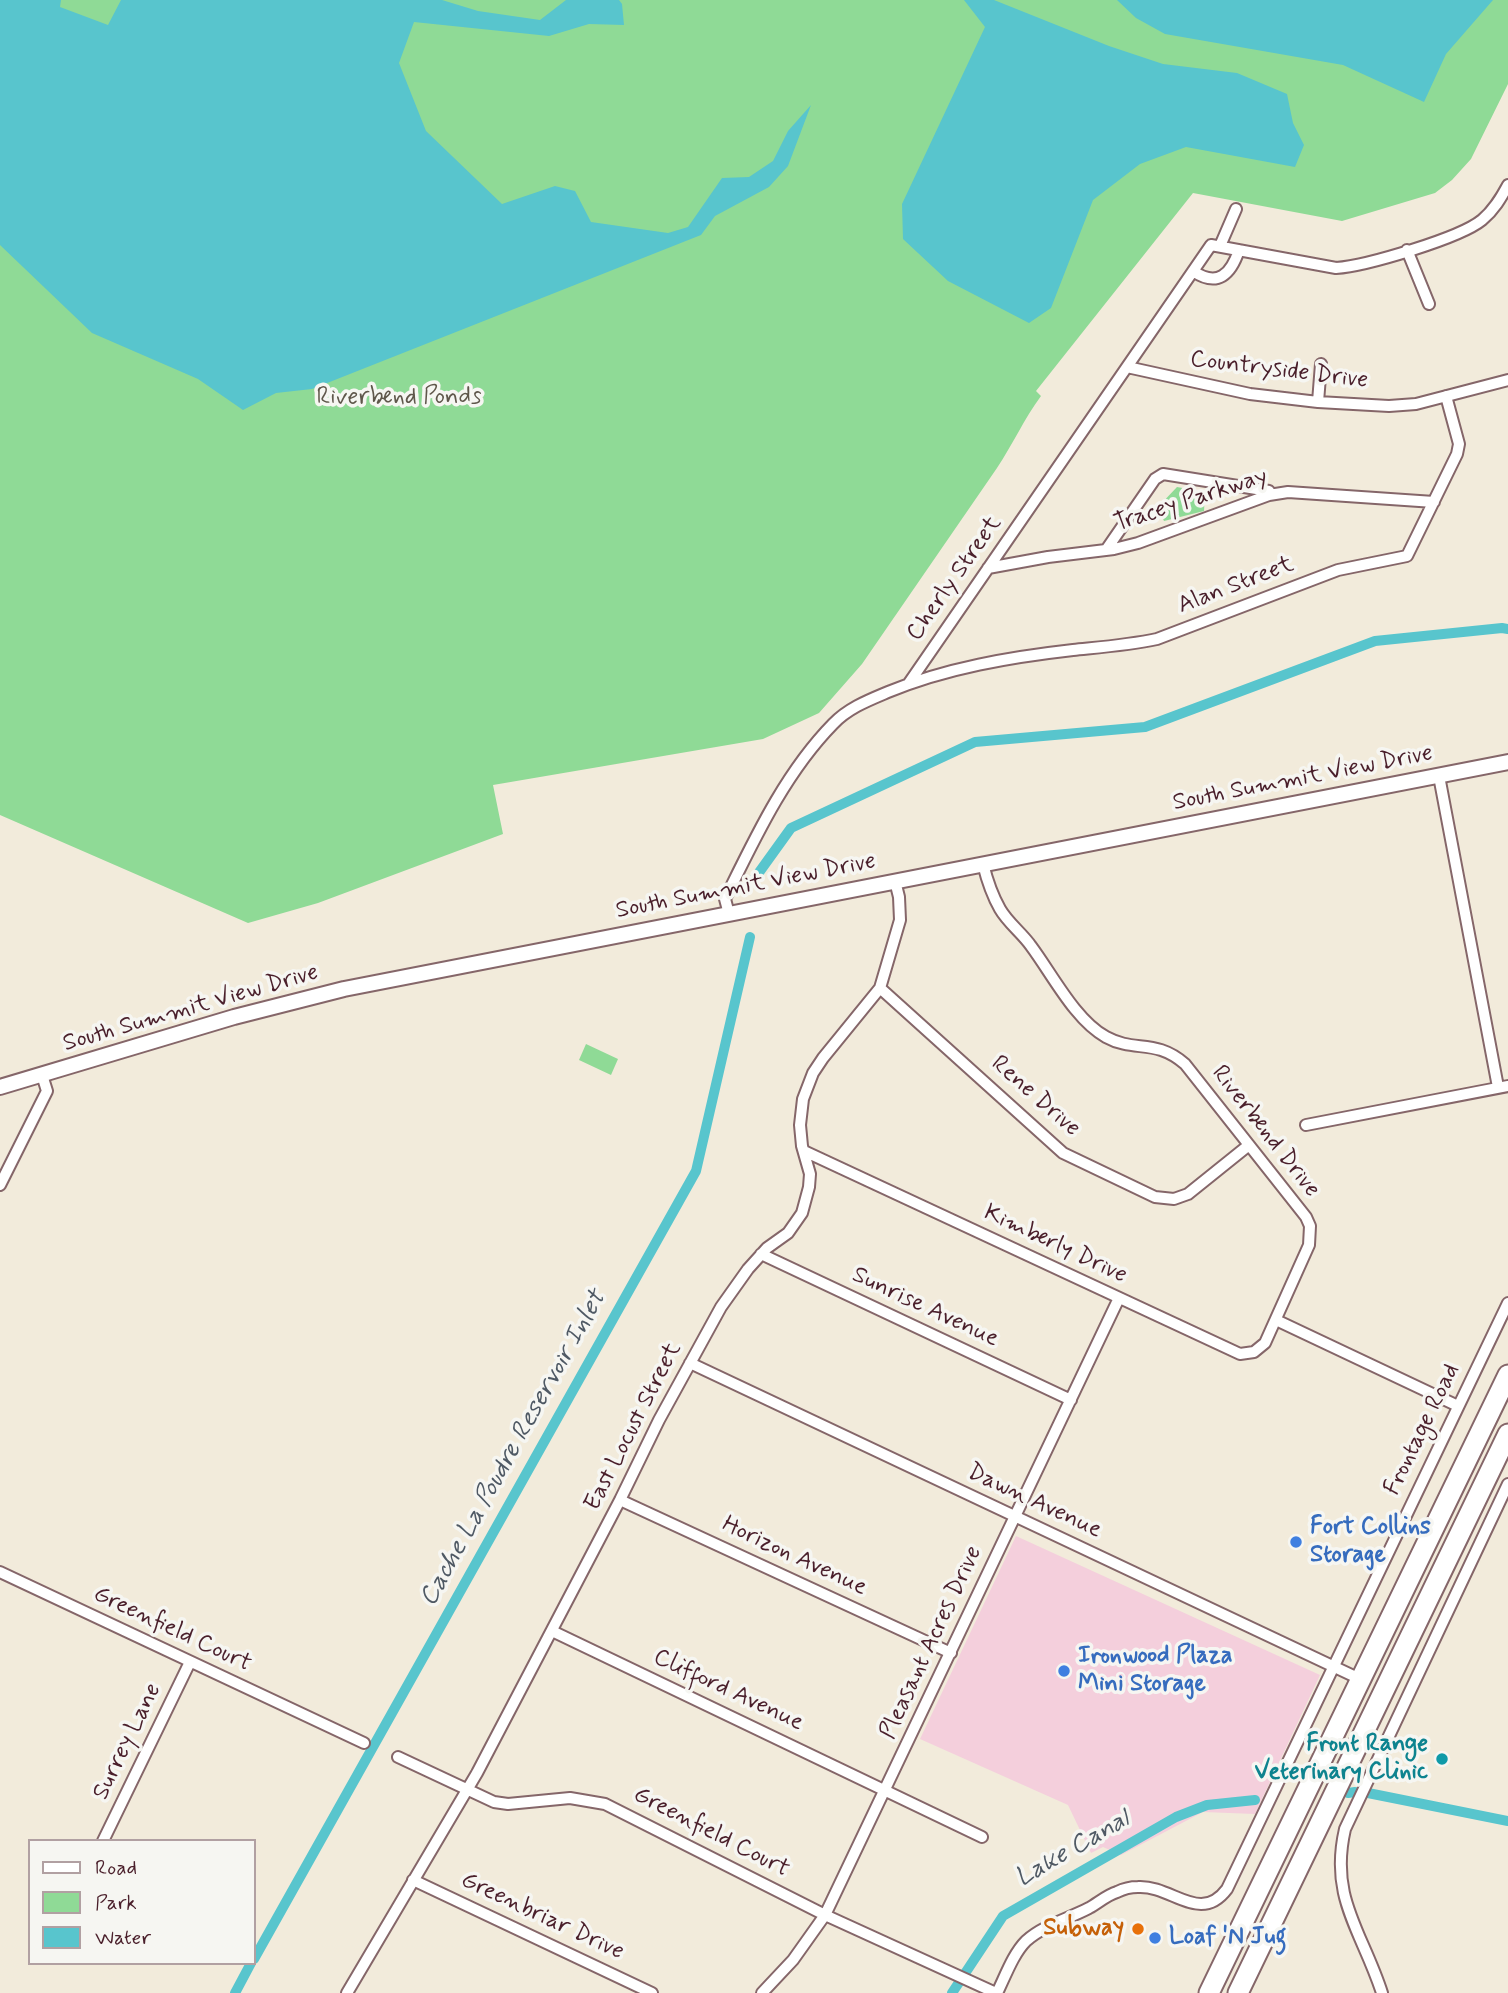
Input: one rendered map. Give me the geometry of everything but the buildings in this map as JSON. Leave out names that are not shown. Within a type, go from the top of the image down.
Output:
[{"type":"highway","points":[[1209,1993],[1508,1375]]},
{"type":"highway","points":[[1238,1993],[1508,1434]]},
{"type":"highway","points":[[1249,1993],[1268,1952],[1278,1909]]},
{"type":"street","points":[[1215,246],[1336,268],[1355,266],[1449,236],[1480,222],[1496,207],[1508,186]]},
{"type":"street","name":"Cherly Street","points":[[908,683],[1193,271],[1215,246],[1236,209]]},
{"type":"street","points":[[1193,271],[1210,279],[1224,275],[1234,264],[1239,250]]},
{"type":"street","points":[[1407,250],[1429,304]]},
{"type":"street","points":[[1318,402],[1321,364]]},
{"type":"street","name":"Countryside Drive","points":[[1126,367],[1250,394],[1318,402],[1389,406],[1416,404],[1508,380]]},
{"type":"street","name":"Alan Street","points":[[908,683],[960,668],[1073,650],[1133,645],[1157,639],[1338,570],[1407,556],[1457,454],[1459,444],[1446,396]]},
{"type":"street","name":"Tracey Parkway","points":[[1106,550],[1155,479],[1163,474],[1257,491],[1434,502]]},
{"type":"street","name":"Tracey Parkway","points":[[988,568],[1138,543],[1252,499],[1288,492]]},
{"type":"street","points":[[729,914],[725,899],[768,812],[810,752],[835,722],[862,703],[908,683]]},
{"type":"street","name":"South Summit View Drive","points":[[0,1087],[234,1017],[344,989],[1508,762]]},
{"type":"street","points":[[1306,1125],[1503,1086],[1439,776]]},
{"type":"street","name":"Riverbend Drive","points":[[983,864],[992,895],[1001,910],[1029,943],[1089,1025],[1109,1039],[1135,1046],[1158,1048],[1176,1056],[1306,1217],[1310,1226],[1309,1245],[1276,1320]]},
{"type":"street","name":"East Locust Street","points":[[347,1993],[467,1790],[620,1500],[659,1420],[733,1287],[761,1254],[788,1233],[802,1213],[810,1174],[800,1125],[801,1110],[813,1073],[880,988],[900,920],[895,881]]},
{"type":"street","name":"Rene Drive","points":[[880,988],[1063,1153],[1155,1197],[1174,1199],[1188,1194],[1249,1145]]},
{"type":"street","points":[[0,1185],[47,1091],[43,1075]]},
{"type":"street","name":"Kimberly Drive","points":[[804,1151],[1240,1354],[1260,1349],[1276,1320]]},
{"type":"street","name":"Sunrise Avenue","points":[[761,1254],[1071,1400]]},
{"type":"street","name":"Pleasant Acres Drive","points":[[762,1993],[793,1960],[825,1915],[1119,1298]]},
{"type":"street","name":"Frontage Road","points":[[997,1993],[1026,1941],[1116,1892],[1142,1887],[1205,1905],[1220,1898],[1227,1889],[1508,1303]]},
{"type":"street","points":[[1276,1320],[1458,1406]]},
{"type":"street","name":"Dawn Avenue","points":[[691,1363],[1360,1679]]},
{"type":"street","points":[[1382,1993],[1342,1892],[1341,1847],[1352,1810],[1508,1484]]},
{"type":"street","name":"Horizon Avenue","points":[[620,1500],[951,1653]]},
{"type":"street","name":"Greenfield Court","points":[[0,1572],[364,1743]]},
{"type":"street","name":"Clifford Avenue","points":[[552,1631],[982,1837]]},
{"type":"street","name":"Surrey Lane","points":[[104,1839],[190,1662]]},
{"type":"street","points":[[1383,1690],[1405,1701]]},
{"type":"street","name":"Greenfield Court","points":[[398,1757],[494,1802],[508,1804],[570,1798],[605,1804],[825,1915],[997,1993]]},
{"type":"street","name":"Greenbriar Drive","points":[[413,1880],[652,1993]]},
{"type":"shaded area","points":[[1016,1536],[1320,1675],[1255,1814],[1203,1812],[1121,1855],[1103,1847],[1091,1853],[1068,1805],[920,1739]]},
{"type":"green space","name":"Riverbend Ponds","points":[[0,0],[1508,0],[1508,84],[1471,159],[1452,180],[1435,193],[1342,221],[1193,193],[1036,391],[1041,396],[997,468],[862,664],[819,713],[763,739],[493,785],[503,834],[318,903],[248,923],[0,815]]},
{"type":"green space","points":[[1177,487],[1205,492],[1204,511],[1164,521],[1158,507]]},
{"type":"green space","points":[[586,1044],[618,1059],[611,1075],[579,1060]]},
{"type":"water","points":[[0,0],[61,0],[60,7],[108,25],[121,0],[442,0],[478,11],[540,20],[566,0],[619,0],[622,4],[624,25],[589,24],[549,36],[414,22],[399,63],[426,131],[502,204],[555,186],[575,191],[591,222],[668,233],[688,227],[722,178],[749,177],[773,161],[788,131],[811,105],[788,166],[769,187],[715,216],[701,235],[312,389],[276,393],[243,410],[198,379],[92,333],[0,245]]},
{"type":"water","points":[[964,0],[994,0],[1109,46],[1163,64],[1237,73],[1287,94],[1293,123],[1304,145],[1295,167],[1186,147],[1140,164],[1093,200],[1051,308],[1029,323],[948,281],[903,239],[902,204],[985,27]]},
{"type":"water","points":[[1117,0],[1493,0],[1446,54],[1424,102],[1343,65],[1165,34],[1136,18]]},
{"type":"waterway","name":"Cache La Poudre Reservoir Inlet","points":[[755,878],[791,828],[975,742],[1145,727],[1375,641],[1508,629]]},
{"type":"waterway","name":"Cache La Poudre Reservoir Inlet","points":[[256,1955],[696,1171],[750,937]]},
{"type":"waterway","name":"Lake Canal","points":[[1348,1793],[1355,1792]]},
{"type":"waterway","name":"Lake Canal","points":[[1368,1793],[1508,1821]]},
{"type":"waterway","name":"Lake Canal","points":[[952,1993],[1003,1916],[1176,1817],[1207,1805],[1255,1800]]},
{"type":"waterway","name":"Cache La Poudre Reservoir Inlet","points":[[235,1993],[250,1965]]},
{"type":"place","name":"Fort Collins Storage","points":[[1296,1542]]},
{"type":"place","name":"Ironwood Plaza Mini Storage","points":[[1064,1671]]},
{"type":"place","name":"Front Range Veterinary Clinic","points":[[1442,1759]]},
{"type":"place","name":"Subway","points":[[1138,1929]]},
{"type":"place","name":"Loaf 'N Jug","points":[[1155,1938]]}]
